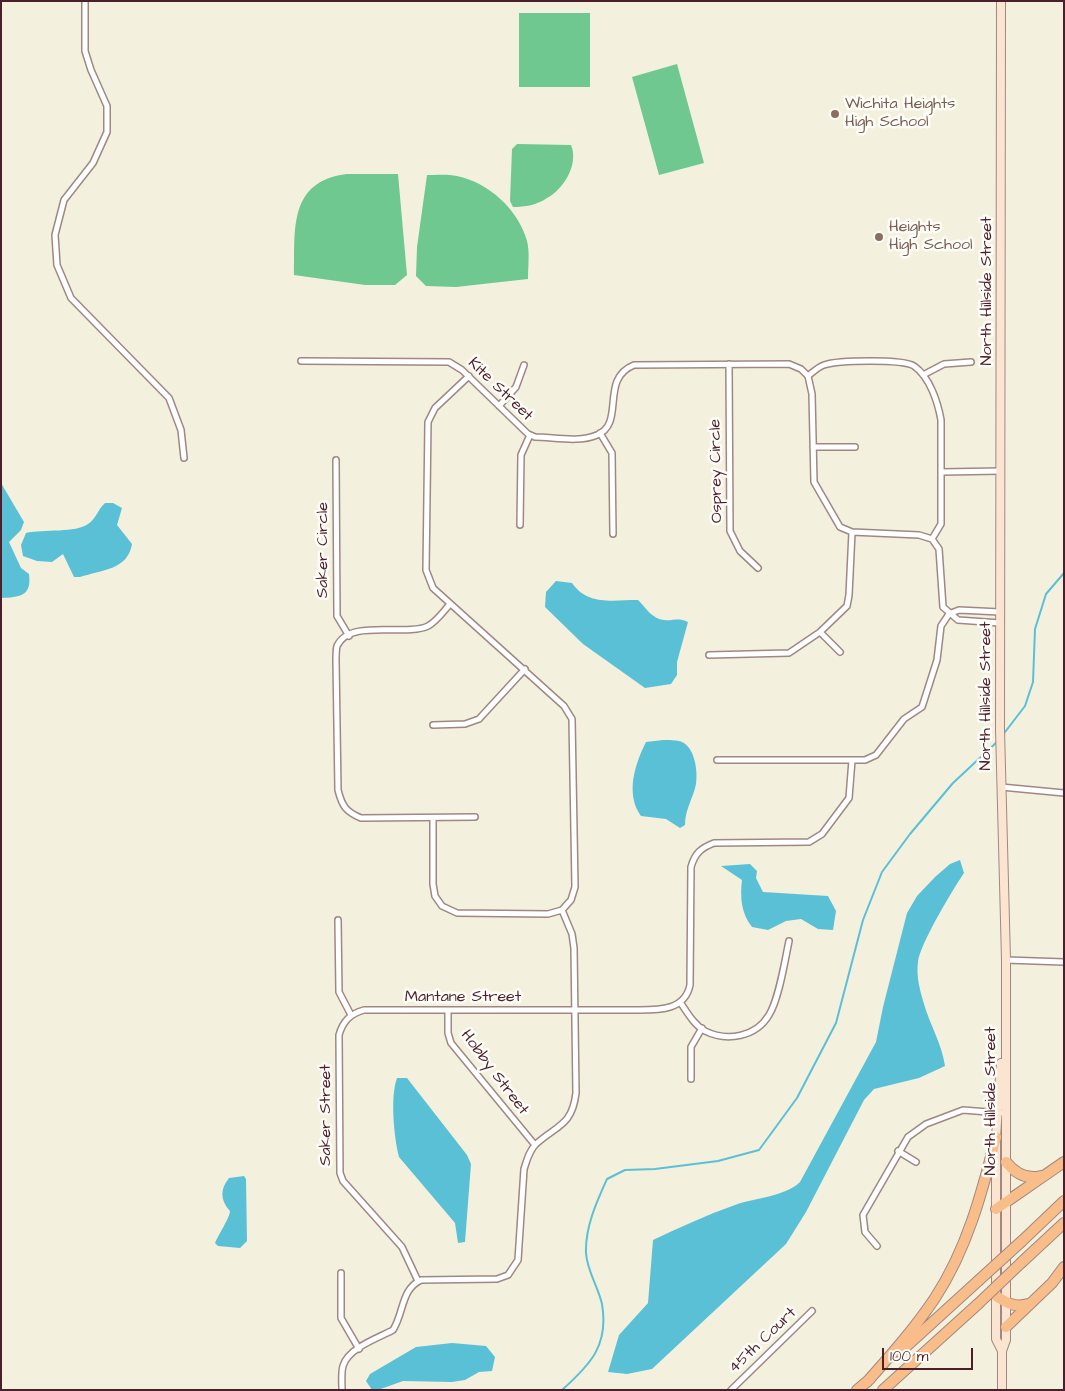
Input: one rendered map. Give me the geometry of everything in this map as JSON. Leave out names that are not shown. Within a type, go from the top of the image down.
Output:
[{"type":"highway","points":[[867,1382],[916,1324],[950,1271],[977,1208],[996,1137]]},
{"type":"highway","points":[[1006,1162],[1012,1170],[1024,1177],[1042,1176]]},
{"type":"highway","points":[[996,1209],[1006,1200],[1064,1162]]},
{"type":"highway","points":[[857,1390],[1064,1201]]},
{"type":"highway","points":[[883,1390],[1064,1223]]},
{"type":"highway","points":[[1006,1327],[1052,1282],[1064,1267]]},
{"type":"highway","points":[[996,1296],[1006,1302],[1021,1306],[1028,1304]]},
{"type":"main road","name":"North Hillside Street","points":[[1001,1],[1000,762],[1006,960],[1002,1113],[1006,1162],[1006,1340],[1002,1351],[1002,1390]]},
{"type":"main road","points":[[1002,1113],[996,1137],[996,1339],[1002,1351]]},
{"type":"street","points":[[86,2],[86,50],[91,70],[107,106],[107,132],[92,163],[64,200],[55,235],[57,265],[71,298],[169,398],[181,430],[184,458]]},
{"type":"street","name":"Kite Street","points":[[301,361],[449,362],[458,366],[530,435],[580,438],[600,433]]},
{"type":"street","points":[[808,376],[825,364],[846,362],[909,363],[923,375],[940,410],[941,524],[932,539]]},
{"type":"street","points":[[923,375],[944,364],[971,362]]},
{"type":"street","points":[[613,534],[612,453],[600,433],[610,419],[615,382],[619,373],[626,368],[643,363],[789,364],[801,369],[808,376],[812,394],[813,473],[817,488],[840,526],[852,532],[919,535],[932,539],[939,549],[943,608],[958,620],[1000,623]]},
{"type":"street","name":"Osprey Circle","points":[[729,364],[730,531],[740,551],[758,568]]},
{"type":"street","points":[[499,406],[516,388],[524,365]]},
{"type":"street","points":[[433,819],[433,888],[437,900],[445,909],[463,913],[548,914],[562,910],[571,900],[575,887],[574,723],[568,710],[432,588],[426,570],[428,426],[433,411],[469,376]]},
{"type":"street","points":[[520,525],[521,454],[530,435]]},
{"type":"street","points":[[813,447],[855,447]]},
{"type":"street","name":"Saker Circle","points":[[336,460],[337,616],[348,636]]},
{"type":"street","points":[[942,472],[1001,471]]},
{"type":"street","points":[[709,655],[788,653],[820,632],[847,606],[852,532]]},
{"type":"street","points":[[450,604],[435,621],[422,628],[358,631],[348,636],[337,646],[338,790],[341,804],[348,813],[361,818],[433,819],[475,817]]},
{"type":"street","points":[[717,760],[865,760],[876,755],[904,719],[922,707],[937,660],[941,626],[949,614],[959,610],[1000,612]]},
{"type":"street","points":[[820,632],[840,652]]},
{"type":"street","points":[[433,725],[465,724],[479,719],[525,670]]},
{"type":"street","points":[[790,941],[770,1014],[763,1023],[746,1034],[735,1036],[714,1034],[702,1028],[680,1002],[689,992],[690,985],[691,867],[696,854],[701,849],[714,843],[809,842],[817,839],[849,798],[852,760]]},
{"type":"street","points":[[1001,788],[1064,793]]},
{"type":"street","points":[[342,1390],[342,1367],[346,1360],[359,1349],[393,1330],[405,1296],[418,1281],[497,1279],[511,1272],[518,1260],[524,1169],[528,1155],[535,1145],[567,1122],[575,1104],[576,1010],[574,943],[562,910]]},
{"type":"street","points":[[338,920],[339,992],[351,1015]]},
{"type":"street","points":[[1006,960],[1064,962]]},
{"type":"street","name":"Mantane Street","points":[[351,1015],[364,1010],[660,1010],[670,1008],[680,1002]]},
{"type":"street","name":"Hobby Street","points":[[448,1010],[448,1033],[451,1043],[535,1145]]},
{"type":"street","name":"Saker Street","points":[[351,1015],[343,1024],[339,1035],[340,1173],[343,1181],[402,1247],[418,1281]]},
{"type":"street","points":[[691,1079],[691,1047],[702,1028]]},
{"type":"street","points":[[876,1246],[865,1232],[863,1215],[898,1151],[908,1137],[916,1130],[954,1113],[971,1109],[1002,1113]]},
{"type":"street","points":[[898,1151],[916,1162]]},
{"type":"street","points":[[341,1273],[341,1318],[359,1349]]},
{"type":"street","name":"45th Court","points":[[731,1390],[812,1311]]},
{"type":"green space","points":[[519,13],[590,13],[590,87],[519,87]]},
{"type":"green space","points":[[677,64],[704,163],[659,175],[632,77]]},
{"type":"green space","points":[[517,144],[571,145],[573,160],[564,182],[553,194],[535,204],[513,207],[510,201],[512,149]]},
{"type":"green space","points":[[347,174],[398,174],[407,275],[395,285],[365,285],[294,275],[296,225],[299,210],[305,197],[314,186],[328,179]]},
{"type":"green space","points":[[427,175],[453,175],[469,179],[501,199],[517,218],[523,229],[529,255],[528,279],[456,287],[426,286],[416,276],[417,247]]},
{"type":"water","points":[[1,483],[24,522],[21,530],[9,542],[21,568],[29,574],[29,582],[23,594],[1,598]]},
{"type":"water","points":[[105,503],[113,503],[122,508],[117,525],[132,544],[129,553],[119,564],[112,568],[74,577],[63,554],[52,562],[37,561],[23,556],[21,545],[26,533],[83,527],[91,522]]},
{"type":"water","points":[[556,581],[572,583],[578,590],[593,598],[610,601],[638,600],[656,618],[688,622],[677,662],[677,675],[671,684],[645,688],[583,644],[545,607],[546,592]]},
{"type":"water","points":[[663,740],[682,742],[690,749],[695,760],[697,779],[695,789],[686,814],[685,825],[680,828],[666,819],[641,816],[633,798],[635,769],[646,742]]},
{"type":"water","points":[[960,860],[964,873],[930,931],[918,962],[919,983],[923,999],[945,1066],[919,1078],[874,1089],[864,1100],[806,1212],[786,1244],[652,1369],[627,1374],[608,1372],[619,1335],[648,1303],[653,1240],[694,1221],[743,1202],[786,1191],[800,1182],[876,1042],[907,913],[917,896],[935,877],[950,864]]},
{"type":"water","points":[[750,864],[757,871],[756,878],[763,892],[828,896],[836,911],[833,930],[818,929],[801,919],[786,921],[768,930],[752,927],[748,922],[742,905],[742,880],[721,866]]},
{"type":"water","points":[[397,1078],[407,1078],[467,1155],[471,1164],[465,1242],[458,1243],[455,1223],[399,1157],[394,1117],[394,1096]]},
{"type":"water","points":[[244,1176],[246,1179],[247,1241],[240,1248],[218,1246],[215,1243],[230,1214],[223,1199],[224,1186],[229,1178]]},
{"type":"water","points":[[452,1343],[486,1346],[495,1357],[492,1371],[479,1372],[465,1380],[452,1382],[403,1381],[378,1390],[372,1390],[366,1381],[370,1374],[416,1347]]},
{"type":"waterway","points":[[1002,736],[1025,706],[1033,682],[1035,629],[1046,594],[1064,573]]},
{"type":"waterway","points":[[562,1390],[596,1353],[603,1331],[602,1304],[588,1266],[586,1243],[592,1214],[607,1179],[625,1170],[655,1169],[718,1161],[759,1150],[797,1098],[836,1023],[863,920],[882,872],[910,834],[953,783],[998,741]]},
{"type":"place","name":"Wichita Heights High School","points":[[835,114]]},
{"type":"place","name":"Heights High School","points":[[879,237]]}]
